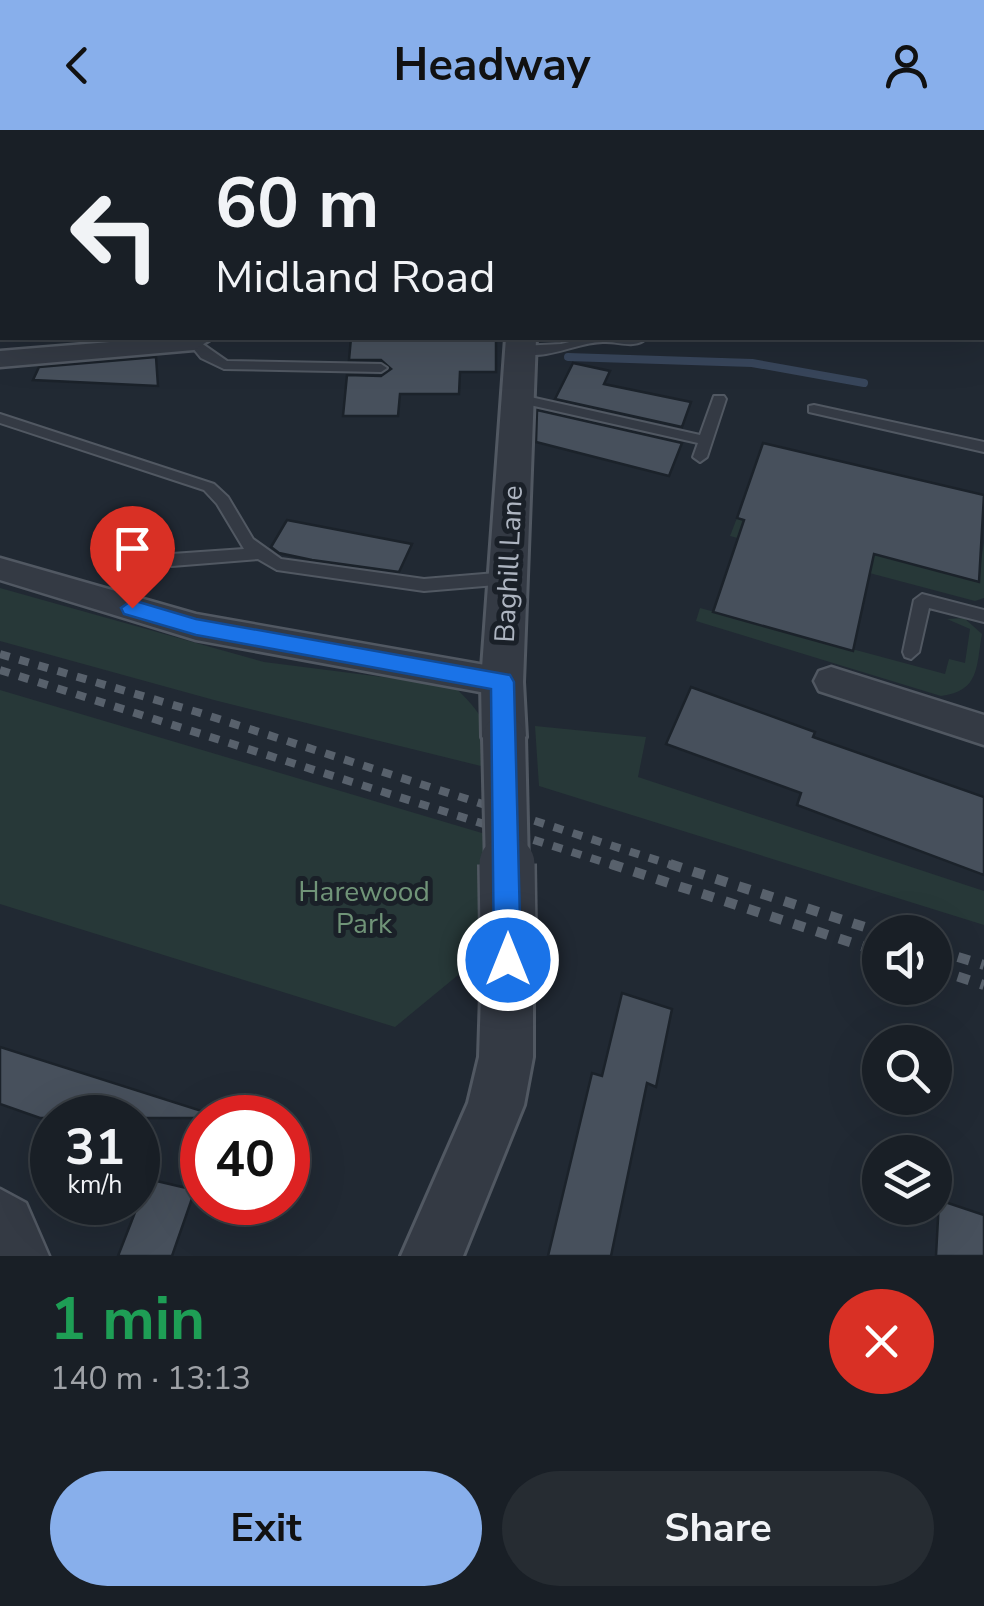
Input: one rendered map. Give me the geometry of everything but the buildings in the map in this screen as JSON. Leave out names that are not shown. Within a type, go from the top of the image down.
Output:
[{"type":"street","points":[[0,359],[197,340]]},
{"type":"street","name":"Baghill Lane","points":[[432,1256],[496,1106],[506,1057],[508,932],[502,682],[520,344]]},
{"type":"street","points":[[0,568],[196,627],[502,682]]},
{"type":"street","points":[[832,681],[984,730]]},
{"type":"street","points":[[0,1214],[8,1221],[24,1256]]},
{"type":"lane","points":[[197,340],[214,361],[224,365],[381,368]]},
{"type":"lane","points":[[520,344],[561,348],[593,340]]},
{"type":"lane","points":[[625,340],[637,341]]},
{"type":"lane","points":[[518,398],[705,440]]},
{"type":"lane","points":[[700,457],[719,399]]},
{"type":"lane","points":[[814,408],[984,446]]},
{"type":"lane","points":[[0,418],[208,486],[224,502],[247,543],[277,564],[424,585],[508,578]]},
{"type":"lane","points":[[137,549],[172,560],[262,554]]},
{"type":"lane","points":[[910,652],[922,600],[984,616]]},
{"type":"green space","points":[[737,518],[978,582],[984,542],[984,598],[975,601],[730,536]]},
{"type":"green space","points":[[0,588],[264,662],[453,686],[472,704],[484,723],[493,769],[214,700],[0,641]]},
{"type":"green space","points":[[700,608],[945,674],[949,659],[965,663],[970,629],[947,619],[964,618],[982,634],[977,667],[963,689],[941,696],[696,621]]},
{"type":"green space","name":"Harewood Park","points":[[0,690],[492,836],[492,921],[469,966],[395,1027],[0,904]]},
{"type":"green space","points":[[535,726],[646,737],[638,777],[984,891],[984,925],[952,915],[539,786]]},
{"type":"waterway","points":[[568,357],[752,363],[864,383]]},
{"type":"railway","points":[[0,654],[197,712],[678,867]]},
{"type":"railway","points":[[0,670],[619,867]]},
{"type":"railway","points":[[611,864],[862,946]]},
{"type":"railway","points":[[670,864],[862,926]]},
{"type":"railway","points":[[952,955],[984,965]]},
{"type":"railway","points":[[952,975],[984,985]]},
{"type":"route","points":[[132,608],[196,627],[502,682],[508,960]]}]
